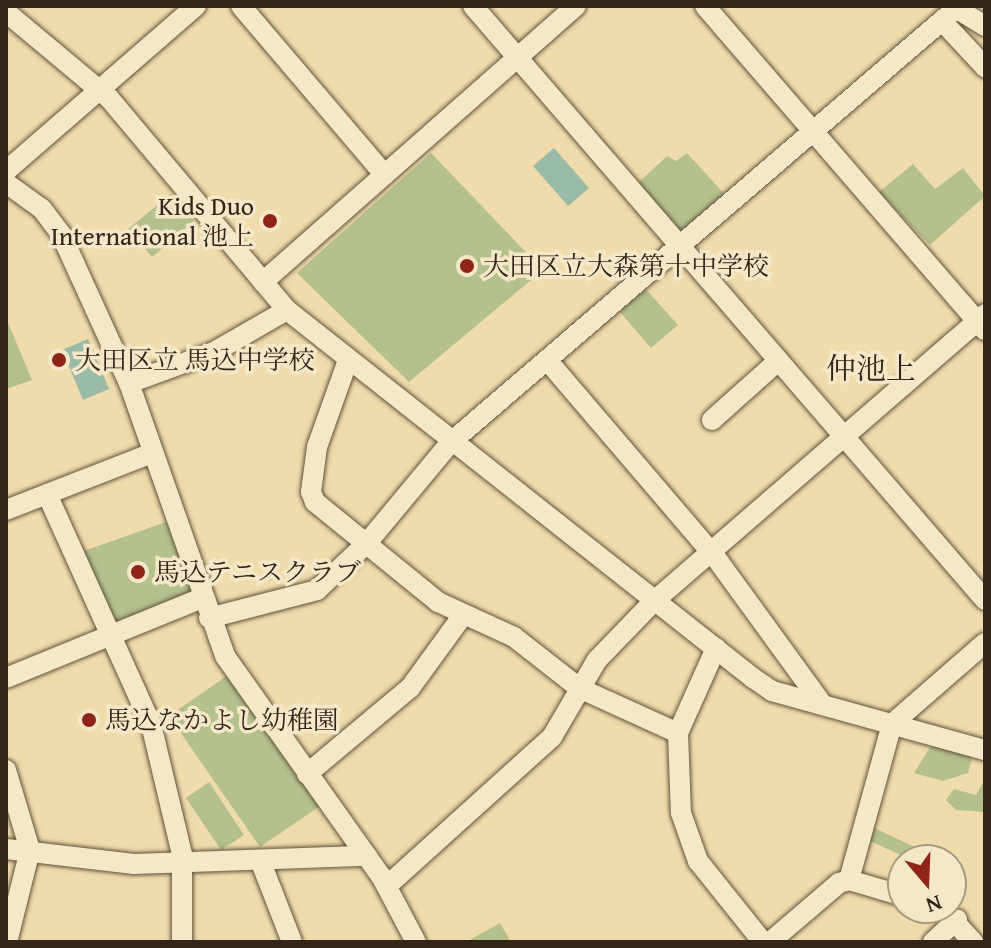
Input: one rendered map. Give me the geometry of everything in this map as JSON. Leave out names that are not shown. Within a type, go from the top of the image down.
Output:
[{"type":"street","points":[[6,171],[196,6]]},
{"type":"street","points":[[241,6],[384,174]]},
{"type":"street","points":[[473,6],[985,600]]},
{"type":"street","points":[[263,282],[576,6]]},
{"type":"street","points":[[387,886],[552,737],[597,660],[653,602],[844,436],[982,322],[705,6]]},
{"type":"street","points":[[209,618],[311,594],[367,543],[450,443],[953,11]]},
{"type":"street","points":[[953,11],[985,26]]},
{"type":"street","points":[[953,11],[985,67]]},
{"type":"street","points":[[6,12],[99,88],[287,310],[653,602],[772,691],[820,701],[985,750]]},
{"type":"street","points":[[6,183],[42,209],[61,234],[129,383],[209,618],[225,656],[367,856],[387,886],[416,942]]},
{"type":"street","points":[[129,383],[214,352],[287,310]]},
{"type":"street","points":[[348,360],[317,447],[311,492],[315,502],[438,602],[540,653],[579,688],[678,733]]},
{"type":"street","points":[[547,360],[710,551],[820,701]]},
{"type":"street","points":[[712,420],[778,361]]},
{"type":"street","points":[[6,510],[152,453]]},
{"type":"street","points":[[47,494],[151,724],[183,864],[182,942]]},
{"type":"street","points":[[6,678],[113,637],[202,598]]},
{"type":"street","points":[[307,774],[410,688],[463,615]]},
{"type":"street","points":[[770,942],[849,880],[892,724],[985,643]]},
{"type":"street","points":[[716,648],[678,733],[681,813],[698,861],[763,942]]},
{"type":"street","points":[[6,770],[30,850],[7,942]]},
{"type":"street","points":[[6,849],[134,864],[367,856]]},
{"type":"street","points":[[260,860],[292,942]]},
{"type":"street","points":[[849,880],[887,891]]},
{"type":"street","points":[[933,942],[943,924]]},
{"type":"street","points":[[958,924],[973,942]]},
{"type":"green space","points":[[431,153],[543,270],[409,382],[297,273]]},
{"type":"green space","points":[[687,153],[727,197],[683,235],[637,184],[667,156],[676,161]]},
{"type":"green space","points":[[913,164],[935,189],[963,168],[985,196],[930,245],[879,192]]},
{"type":"green space","points":[[171,194],[194,221],[152,257],[128,229]]},
{"type":"green space","points":[[644,287],[678,325],[651,348],[618,310]]},
{"type":"green space","points":[[6,318],[32,380],[6,389]]},
{"type":"green space","name":"馬込テニスクラブ","points":[[166,522],[193,592],[116,627],[81,552]]},
{"type":"green space","points":[[228,675],[320,806],[260,847],[169,716]]},
{"type":"green space","points":[[931,746],[968,755],[972,759],[968,773],[943,781],[914,773]]},
{"type":"green space","points":[[985,779],[985,812],[956,810],[946,800],[954,789],[976,795]]},
{"type":"green space","points":[[209,782],[244,835],[221,850],[186,798]]},
{"type":"green space","points":[[872,827],[908,844],[887,844],[887,849],[870,841]]},
{"type":"green space","points":[[500,923],[511,942],[466,942]]},
{"type":"shaded area","points":[[554,148],[589,188],[568,206],[533,166]]},
{"type":"shaded area","points":[[88,339],[109,389],[83,400],[62,350]]},
{"type":"place","name":"Kids Duo International 池上","points":[[270,221]]},
{"type":"place","name":"大田区立大森第十中学校","points":[[467,266]]},
{"type":"place","name":"大田区立 馬込中学校","points":[[59,360]]},
{"type":"place","name":"馬込テニスクラブ","points":[[138,572]]},
{"type":"place","name":"馬込なかよし幼稚園","points":[[89,720]]},
{"type":"district","name":"仲池上","points":[[871,368]]}]
